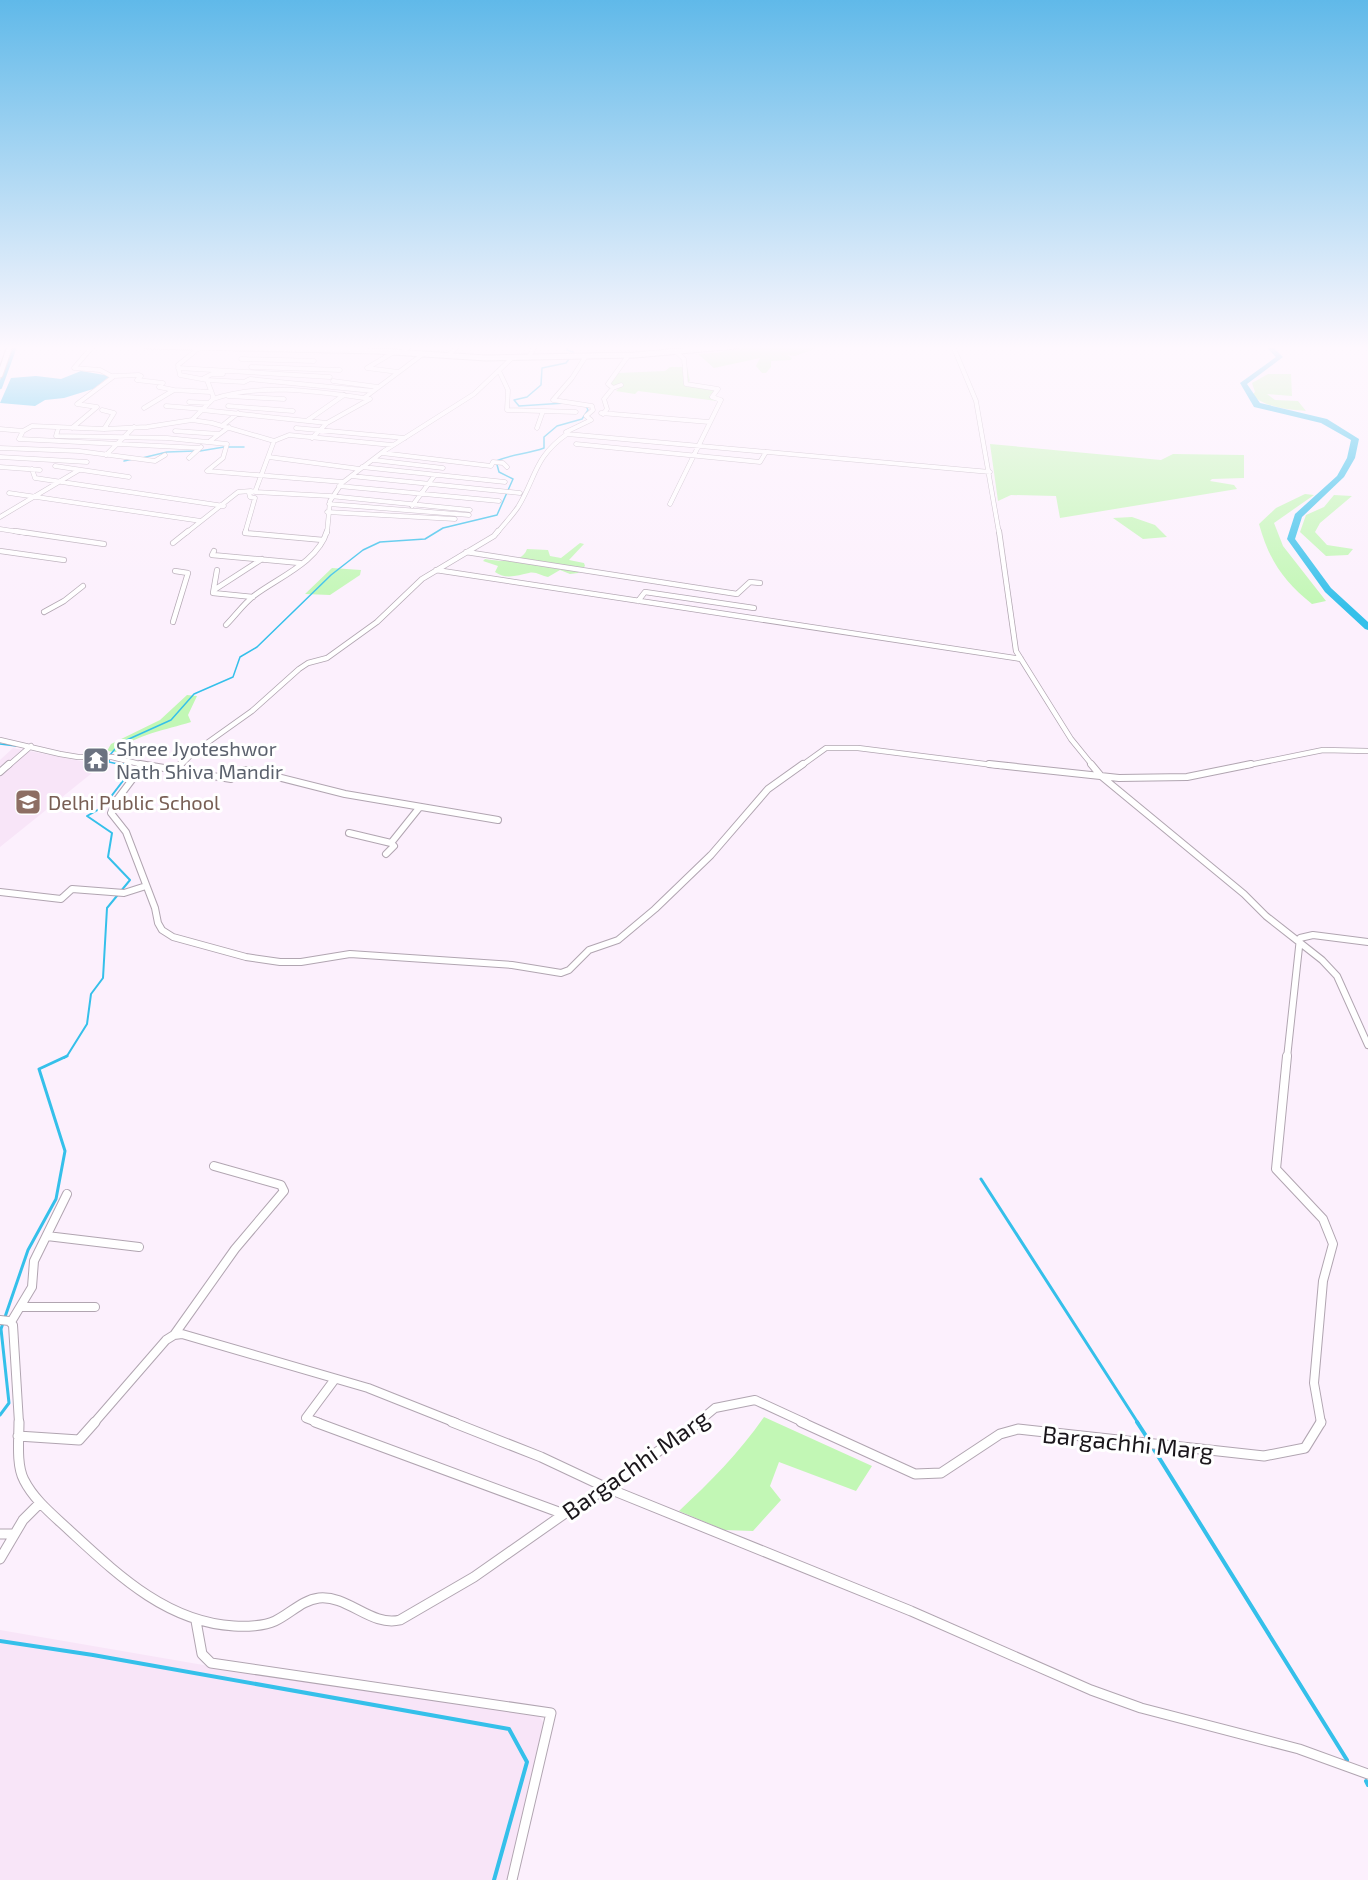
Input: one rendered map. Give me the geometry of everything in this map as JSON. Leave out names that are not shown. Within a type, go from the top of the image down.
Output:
[{"type":"street","points":[[22,434],[19,439],[200,448]]},
{"type":"street","points":[[56,434],[167,438],[227,444],[223,459],[207,471],[262,474],[421,494],[499,501]]},
{"type":"street","points":[[106,455],[128,434]]},
{"type":"street","points":[[159,445],[172,434]]},
{"type":"street","points":[[216,434],[220,434]]},
{"type":"street","points":[[189,458],[220,434]]},
{"type":"street","points":[[249,434],[274,441],[289,435],[392,446]]},
{"type":"street","points":[[312,438],[315,434]]},
{"type":"street","points":[[355,442],[363,434],[405,438]]},
{"type":"street","points":[[226,625],[253,597],[309,558],[327,534],[330,496],[341,484],[382,453],[413,434]]},
{"type":"street","points":[[175,770],[194,753],[252,711],[299,669],[309,663],[327,658],[391,610],[410,588],[494,536],[523,499],[536,466],[552,446],[567,434],[990,472]]},
{"type":"street","points":[[670,504],[704,434]]},
{"type":"street","points":[[982,434],[1016,651],[1071,739],[1101,776],[1322,960],[1337,976],[1368,1045]]},
{"type":"street","points":[[27,449],[38,441]]},
{"type":"street","points":[[274,441],[262,474],[249,497],[255,498],[245,533],[323,540]]},
{"type":"street","points":[[576,444],[760,462],[766,452]]},
{"type":"street","points":[[0,448],[79,451],[155,461],[165,455]]},
{"type":"street","points":[[382,453],[491,466],[497,462],[507,467]]},
{"type":"street","points":[[0,457],[87,462]]},
{"type":"street","points":[[269,457],[505,482]]},
{"type":"street","points":[[66,460],[55,467],[129,477]]},
{"type":"street","points":[[373,460],[443,468]]},
{"type":"street","points":[[0,467],[40,470]]},
{"type":"street","points":[[32,470],[35,478],[224,506]]},
{"type":"street","points":[[0,517],[79,470]]},
{"type":"street","points":[[405,517],[435,475]]},
{"type":"street","points":[[351,476],[520,493]]},
{"type":"street","points":[[173,543],[224,506],[238,492],[330,496],[470,512],[329,504]]},
{"type":"street","points":[[9,493],[201,521]]},
{"type":"street","points":[[0,512],[7,513]]},
{"type":"street","points":[[327,512],[455,519]]},
{"type":"street","points":[[0,529],[104,544]]},
{"type":"street","points":[[0,551],[64,560]]},
{"type":"street","points":[[214,551],[212,555],[301,563]]},
{"type":"street","points":[[465,552],[737,594],[750,582],[760,584]]},
{"type":"street","points":[[214,590],[262,559]]},
{"type":"street","points":[[217,570],[213,593],[253,597]]},
{"type":"street","points":[[436,570],[1021,659]]},
{"type":"street","points":[[173,622],[188,573],[175,572]]},
{"type":"street","points":[[44,612],[64,601],[83,586]]},
{"type":"street","points":[[638,601],[645,591],[754,608]]},
{"type":"street","points":[[0,740],[78,757],[109,757],[143,765],[231,778],[242,770],[250,770],[345,794],[498,820]]},
{"type":"street","points":[[0,772],[31,746]]},
{"type":"street","points":[[143,765],[117,798],[111,813],[126,832],[162,930],[173,937],[246,957],[291,963],[350,954],[503,964],[561,973],[569,970],[589,950],[618,940],[655,909],[664,897],[711,855],[768,789],[826,748],[851,747],[1101,776],[1147,778],[1187,777],[1323,750],[1368,751]]},
{"type":"street","points":[[391,843],[419,808]]},
{"type":"street","points":[[349,833],[391,843]]},
{"type":"street","points":[[386,854],[394,846],[391,843]]},
{"type":"street","points":[[0,892],[61,899],[73,889],[124,893],[146,886]]},
{"type":"street","points":[[1299,942],[1300,938],[1313,935],[1368,942]]},
{"type":"street","name":"Bargachhi Marg","points":[[7,1321],[13,1325],[18,1436],[23,1479],[40,1503],[123,1580],[169,1608],[196,1621],[235,1626],[273,1622],[306,1602],[320,1598],[334,1600],[387,1623],[400,1620],[474,1577],[687,1432],[715,1408],[755,1400],[915,1474],[941,1473],[1000,1434],[1018,1430],[1264,1456],[1305,1448],[1321,1424],[1314,1383],[1323,1281],[1333,1244],[1323,1219],[1276,1169],[1299,942]]},
{"type":"street","points":[[18,1436],[79,1440],[137,1371],[174,1335],[235,1249],[284,1191],[281,1185],[214,1166]]},
{"type":"street","points":[[7,1321],[21,1307],[32,1287],[34,1261],[57,1210],[67,1194]]},
{"type":"street","points":[[47,1236],[139,1247]]},
{"type":"street","points":[[21,1307],[95,1307]]},
{"type":"street","points":[[174,1335],[182,1334],[368,1388],[520,1449],[606,1488],[911,1611],[1091,1690],[1141,1708],[1299,1749],[1368,1774]]},
{"type":"street","points":[[335,1379],[306,1418],[564,1514]]},
{"type":"street","points":[[0,1559],[28,1513],[40,1503]]},
{"type":"street","points":[[0,1534],[14,1534]]},
{"type":"street","points":[[196,1621],[202,1654],[211,1663],[551,1713],[512,1880]]},
{"type":"shaded area","name":"Delhi Public School","points":[[13,748],[102,765],[0,847],[0,760]]},
{"type":"shaded area","points":[[0,1630],[215,1667],[538,1715],[545,1725],[511,1880],[0,1880]]},
{"type":"green space","points":[[990,444],[1161,460],[1173,454],[1244,455],[1244,478],[1212,479],[1210,481],[1234,485],[1237,489],[1060,518],[1056,496],[1011,495],[998,501]]},
{"type":"green space","points":[[1305,494],[1314,495],[1274,523],[1283,546],[1326,601],[1312,604],[1278,569],[1267,548],[1259,524],[1276,508]]},
{"type":"green space","points":[[1334,495],[1352,496],[1320,523],[1315,532],[1327,545],[1353,549],[1348,555],[1326,556],[1300,532],[1306,515],[1324,507]]},
{"type":"green space","points":[[1132,517],[1155,525],[1167,537],[1143,539],[1113,518]]},
{"type":"green space","points":[[580,543],[584,544],[569,560],[584,563],[585,566],[578,573],[570,574],[560,570],[548,577],[536,573],[508,576],[495,572],[498,566],[483,561],[485,559],[515,560],[520,558],[527,549],[548,550],[550,556],[561,558]]},
{"type":"green space","points":[[332,568],[361,570],[360,575],[330,595],[305,594]]},
{"type":"green space","points":[[187,695],[197,696],[188,715],[191,722],[142,737],[116,752],[107,751],[111,744],[160,720]]},
{"type":"green space","points":[[764,1417],[872,1466],[856,1491],[779,1462],[770,1486],[781,1500],[753,1531],[724,1530],[679,1511],[724,1467]]},
{"type":"waterway","points":[[127,766],[109,762],[110,755],[120,743],[171,720],[194,694],[233,677],[240,657],[257,647],[331,575],[363,550],[380,542],[425,539],[443,528],[497,515],[513,479],[499,472],[496,461],[544,448],[544,437],[548,434]]},
{"type":"waterway","points":[[1346,434],[1355,439],[1351,458],[1340,477],[1298,516],[1291,539],[1328,590],[1368,627]]},
{"type":"waterway","points":[[200,451],[224,447]]},
{"type":"waterway","points":[[229,447],[244,447]]},
{"type":"waterway","points":[[142,458],[167,452],[195,451]]},
{"type":"waterway","points":[[124,461],[133,459]]},
{"type":"waterway","points":[[0,744],[16,746]]},
{"type":"waterway","points":[[67,1056],[87,1024],[91,994],[103,978],[107,908],[130,880],[108,857],[112,833],[87,816],[103,807],[129,773],[127,765],[122,764]]},
{"type":"waterway","points":[[5,1317],[28,1250],[56,1199],[65,1151],[39,1069],[67,1056]]},
{"type":"waterway","points":[[981,1179],[1138,1423]]},
{"type":"waterway","points":[[0,1415],[9,1403],[1,1329],[3,1323]]},
{"type":"waterway","points":[[1137,1422],[1148,1439]]},
{"type":"waterway","points":[[1153,1448],[1347,1760]]},
{"type":"waterway","points":[[0,1641],[93,1655],[509,1729],[527,1762],[494,1880]]},
{"type":"waterway","points":[[1366,1781],[1368,1785]]},
{"type":"place","name":"Shree Jyoteshwor Nath Shiva Mandir","points":[[96,760]]},
{"type":"place","name":"Delhi Public School","points":[[28,802]]}]
